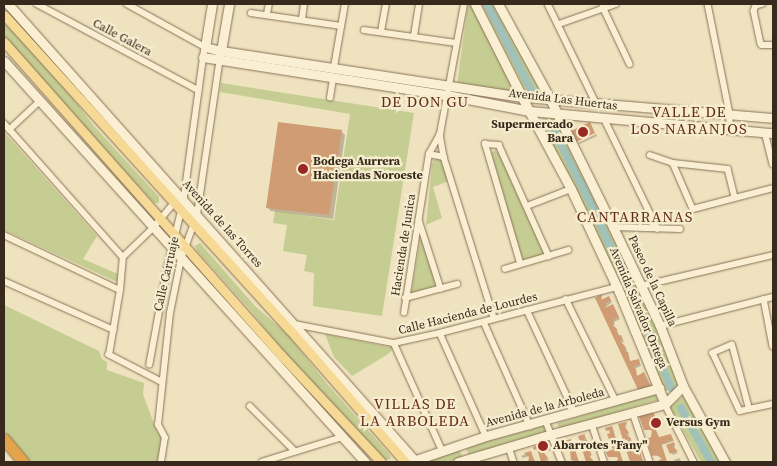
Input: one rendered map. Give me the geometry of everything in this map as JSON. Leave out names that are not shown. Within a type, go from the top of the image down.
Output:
[{"type":"highway","points":[[4,439],[23,462]]},
{"type":"main road","name":"Avenida de las Torres","points":[[4,15],[181,213],[411,462]]},
{"type":"main road","points":[[4,42],[282,355],[381,462]]},
{"type":"street","name":"Avenida de las Torres","points":[[8,4],[294,324],[411,462]]},
{"type":"street","name":"Calle Galera","points":[[37,4],[198,90]]},
{"type":"street","points":[[127,4],[205,47]]},
{"type":"street","name":"Calle Carruaje","points":[[150,364],[172,248],[184,201],[198,90],[212,4]]},
{"type":"street","name":"Calle Carruaje","points":[[161,462],[165,438],[158,425],[161,382],[170,313],[181,258],[197,215],[229,4]]},
{"type":"street","points":[[268,14],[269,4]]},
{"type":"street","points":[[302,19],[304,4]]},
{"type":"street","points":[[334,67],[345,4]]},
{"type":"street","points":[[380,32],[386,4]]},
{"type":"street","points":[[414,36],[418,4]]},
{"type":"street","name":"Hacienda de Junica","points":[[404,313],[429,154],[440,134],[464,4]]},
{"type":"street","name":"Avenida Salvador Ortega","points":[[475,4],[529,111],[571,188],[617,287],[665,404],[694,462]]},
{"type":"street","name":"Paseo de la Capilla","points":[[500,4],[550,98],[613,227],[660,326],[683,386],[725,462]]},
{"type":"street","points":[[548,4],[597,105]]},
{"type":"street","points":[[559,24],[616,4]]},
{"type":"street","points":[[708,4],[730,114],[730,129]]},
{"type":"street","points":[[763,4],[756,6],[754,11],[761,43],[762,46],[773,45]]},
{"type":"street","points":[[604,7],[630,64]]},
{"type":"street","points":[[251,13],[341,26]]},
{"type":"street","points":[[364,30],[456,43]]},
{"type":"street","name":"Avenida Las Huertas","points":[[205,47],[220,56],[333,78],[550,98],[597,105],[773,118]]},
{"type":"street","name":"Avenida Las Huertas","points":[[203,57],[220,56],[334,67],[448,90],[529,111],[769,133]]},
{"type":"street","points":[[4,61],[365,462]]},
{"type":"street","points":[[330,98],[333,78]]},
{"type":"street","points":[[9,130],[40,101]]},
{"type":"street","points":[[604,118],[658,229]]},
{"type":"street","points":[[4,124],[123,257]]},
{"type":"street","points":[[769,133],[773,164]]},
{"type":"street","points":[[440,134],[444,157],[494,318]]},
{"type":"street","points":[[520,263],[485,144],[498,145],[549,256]]},
{"type":"street","points":[[429,154],[444,157]]},
{"type":"street","points":[[650,155],[673,163],[728,169],[735,197]]},
{"type":"street","points":[[673,163],[693,209],[773,188]]},
{"type":"street","points":[[527,206],[571,188]]},
{"type":"street","points":[[161,382],[109,355],[120,290],[123,257],[154,228],[173,204],[184,201]]},
{"type":"street","points":[[419,218],[441,289]]},
{"type":"street","points":[[613,227],[680,230]]},
{"type":"street","points":[[4,235],[120,290]]},
{"type":"street","points":[[504,269],[568,250]]},
{"type":"street","points":[[641,286],[773,255]]},
{"type":"street","points":[[4,281],[114,330]]},
{"type":"street","points":[[405,298],[457,284]]},
{"type":"street","name":"Calle Hacienda de Lourdes","points":[[294,324],[394,343],[484,322],[617,287]]},
{"type":"street","points":[[660,326],[773,297]]},
{"type":"street","points":[[566,299],[616,401]]},
{"type":"street","points":[[764,299],[773,346]]},
{"type":"street","points":[[527,310],[575,413]]},
{"type":"street","points":[[484,322],[530,426]]},
{"type":"street","points":[[440,333],[486,436]]},
{"type":"street","points":[[394,343],[442,450]]},
{"type":"street","points":[[749,409],[732,345],[712,353],[740,411],[773,404]]},
{"type":"street","points":[[461,445],[462,461],[509,446],[665,404],[683,386]]},
{"type":"street","name":"Avenida de la Arboleda","points":[[411,462],[486,436],[530,426],[659,388]]},
{"type":"street","points":[[250,406],[295,452]]},
{"type":"street","points":[[633,413],[650,462]]},
{"type":"street","points":[[546,421],[562,462]]},
{"type":"street","points":[[592,424],[604,462]]},
{"type":"street","points":[[262,462],[343,437]]},
{"type":"street","points":[[509,446],[514,462]]},
{"type":"green space","points":[[468,4],[473,4],[518,94],[457,85]]},
{"type":"green space","points":[[481,4],[495,4],[538,83],[538,90],[531,94],[526,92]]},
{"type":"green space","points":[[4,20],[74,100],[93,125],[159,197],[159,203],[154,203],[4,41]]},
{"type":"green space","points":[[221,83],[414,113],[382,316],[313,306],[314,273],[304,271],[307,255],[283,251],[287,225],[273,223],[275,211],[334,220],[350,114],[220,92]]},
{"type":"green space","points":[[547,115],[554,118],[636,282],[679,381],[676,389],[670,391],[662,389],[540,123],[542,117]]},
{"type":"green space","points":[[4,132],[97,236],[83,259],[118,274],[117,282],[4,230]]},
{"type":"green space","points":[[495,150],[499,153],[545,254],[523,261],[492,155],[492,152]]},
{"type":"green space","points":[[438,158],[443,160],[449,181],[433,187],[442,218],[426,225],[432,165],[434,160]]},
{"type":"green space","points":[[420,240],[424,240],[438,287],[411,296]]},
{"type":"green space","points":[[200,243],[255,306],[288,335],[328,385],[390,455],[391,459],[385,460],[282,350],[251,311],[197,251],[195,246]]},
{"type":"green space","points":[[4,305],[99,351],[102,359],[107,362],[107,370],[144,383],[143,394],[157,432],[163,437],[159,462],[30,462],[4,431]]},
{"type":"green space","points":[[325,334],[394,348],[388,354],[352,376],[334,357]]},
{"type":"green space","points":[[655,394],[658,400],[559,429],[557,423]]},
{"type":"green space","points":[[684,395],[725,462],[701,462],[670,407]]},
{"type":"green space","points":[[546,425],[549,432],[469,456],[466,447]]},
{"type":"green space","points":[[459,449],[463,458],[448,462],[426,462],[426,460]]},
{"type":"building","name":"Bodega Aurrera Haciendas Noroeste","points":[[278,122],[342,130],[329,215],[266,208]]},
{"type":"building","name":"Supermercado Bara","points":[[590,122],[595,133],[576,142],[571,131]]},
{"type":"building","points":[[602,294],[601,300],[609,296],[611,300],[606,303],[605,308],[613,304],[619,317],[613,320],[614,323],[612,324],[617,329],[618,336],[621,335],[623,340],[620,341],[625,346],[626,352],[628,352],[630,361],[639,359],[640,364],[633,367],[636,369],[637,376],[644,372],[651,387],[639,392],[595,298]]},
{"type":"building","points":[[653,411],[658,425],[654,426],[659,437],[671,434],[673,440],[661,444],[667,462],[659,462],[662,459],[657,455],[652,456],[646,439],[651,437],[652,430],[644,430],[639,416]]},
{"type":"building","points":[[626,422],[627,424],[624,425],[629,433],[626,434],[632,442],[630,445],[638,443],[639,446],[633,448],[632,454],[640,451],[643,462],[630,462],[618,424]]},
{"type":"building","points":[[612,426],[623,462],[613,462],[618,460],[617,457],[608,457],[606,452],[614,449],[612,448],[612,439],[609,439],[607,434],[610,433],[609,430],[606,431],[605,428]]},
{"type":"building","points":[[585,434],[584,441],[587,440],[588,443],[593,442],[594,446],[586,449],[590,450],[591,454],[589,455],[594,462],[586,462],[578,436]]},
{"type":"building","points":[[571,439],[579,462],[571,460],[570,450],[568,451],[567,442],[565,443],[564,441]]},
{"type":"building","points":[[547,442],[550,449],[542,450],[548,458],[545,459],[546,462],[541,462],[537,449],[534,450],[533,447]]},
{"type":"building","points":[[674,442],[675,445],[672,446],[678,451],[670,454],[666,445]]},
{"type":"building","points":[[531,451],[535,462],[528,462],[529,457],[524,453]]},
{"type":"waterway","points":[[487,4],[532,91]]},
{"type":"waterway","points":[[552,127],[591,204],[649,332],[671,388]]},
{"type":"waterway","points":[[681,408],[711,462]]},
{"type":"place","name":"Supermercado Bara","points":[[583,132]]},
{"type":"place","name":"Bodega Aurrera Haciendas Noroeste","points":[[303,169]]},
{"type":"place","name":"Versus Gym","points":[[656,423]]},
{"type":"place","name":"Abarrotes \"Fany\"","points":[[543,446]]},
{"type":"district","name":"DE DON GU","points":[[425,102]]},
{"type":"district","name":"VALLE DE LOS NARANJOS","points":[[689,120]]},
{"type":"district","name":"CANTARRANAS","points":[[635,217]]},
{"type":"district","name":"VILLAS DE LA ARBOLEDA","points":[[415,412]]}]
